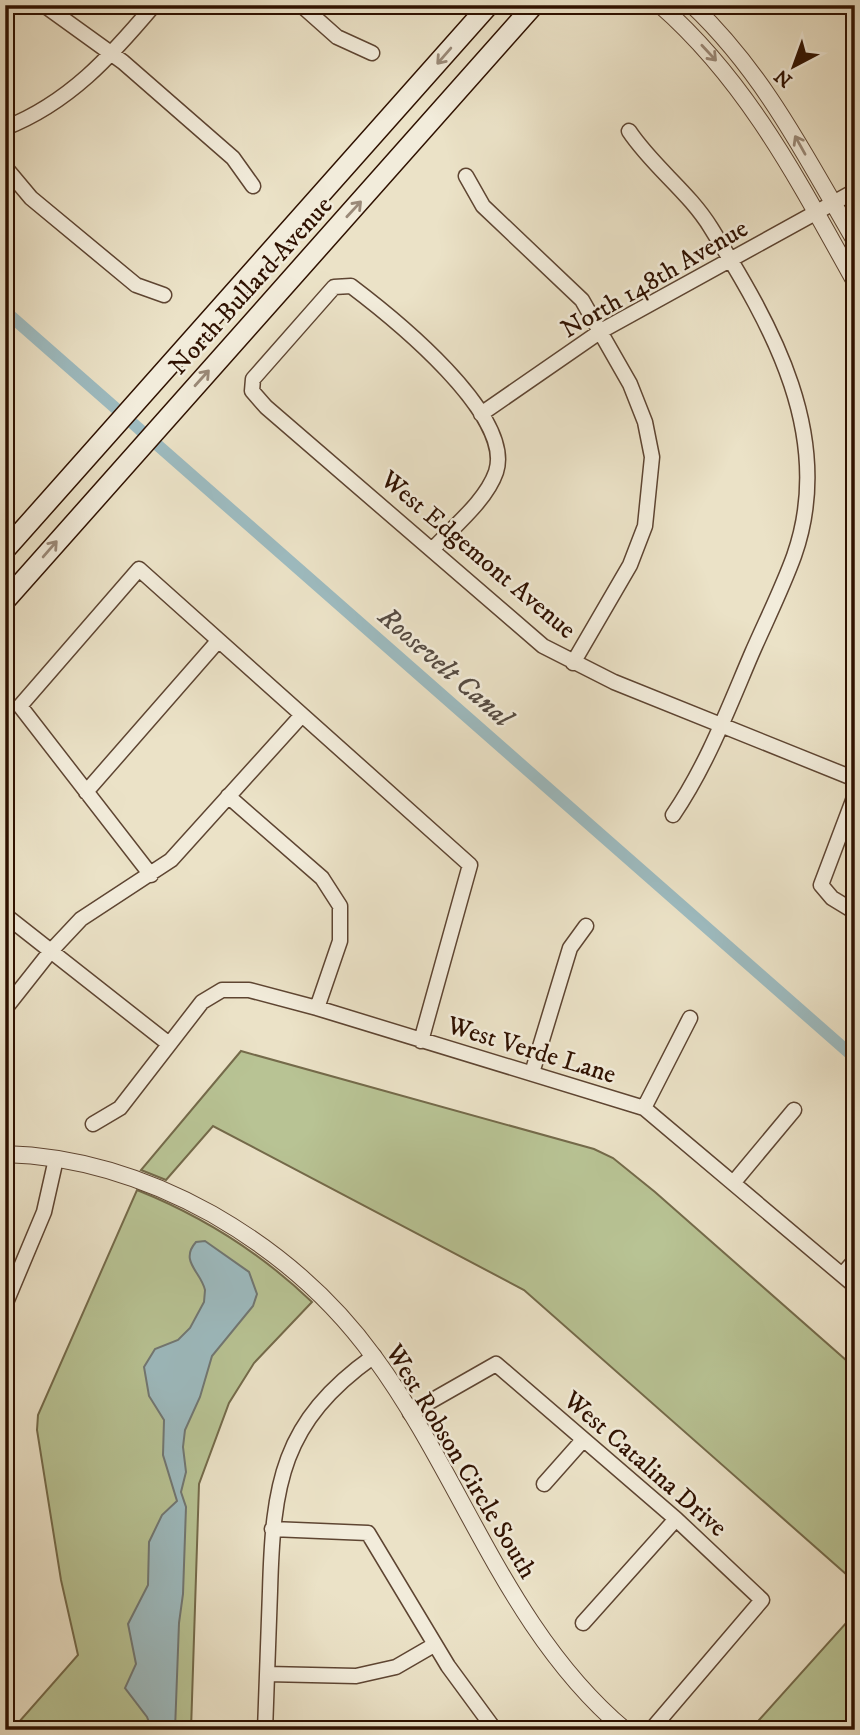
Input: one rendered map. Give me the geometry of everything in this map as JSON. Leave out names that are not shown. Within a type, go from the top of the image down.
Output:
[{"type":"main road","name":"North Bullard Avenue","points":[[5,550],[489,5]]},
{"type":"main road","name":"North Bullard Avenue","points":[[5,601],[534,5]]},
{"type":"street","points":[[44,5],[112,54],[233,158],[253,186]]},
{"type":"street","points":[[5,128],[64,97],[112,54],[154,5]]},
{"type":"street","points":[[301,5],[337,37],[372,53]]},
{"type":"street","points":[[660,5],[713,57],[766,124],[855,282]]},
{"type":"street","points":[[692,5],[761,83],[791,127],[855,241]]},
{"type":"street","points":[[629,131],[645,155],[698,210],[730,261],[776,344],[796,392],[806,442],[804,515],[794,554],[721,726],[691,789],[673,815]]},
{"type":"street","points":[[5,167],[31,198],[135,285],[164,295]]},
{"type":"street","points":[[466,176],[483,206],[582,300],[630,384],[645,422],[652,457],[645,526],[630,565],[573,663]]},
{"type":"street","name":"North 148th Avenue","points":[[481,414],[601,331],[855,191]]},
{"type":"street","name":"West Edgemont Avenue","points":[[481,414],[433,354],[360,293],[343,284],[328,292],[253,379],[252,391],[543,646],[573,663],[855,779]]},
{"type":"street","points":[[432,550],[485,492],[497,470],[497,440],[481,414]]},
{"type":"street","name":"West Verde Lane","points":[[86,792],[20,706],[139,569],[470,865],[421,1041],[644,1108],[855,1286]]},
{"type":"street","points":[[151,875],[86,792],[218,641]]},
{"type":"street","points":[[5,1009],[50,952],[81,919],[171,860],[302,715]]},
{"type":"street","points":[[855,794],[821,885],[832,898],[855,912]]},
{"type":"street","points":[[228,796],[323,878],[340,906],[340,941],[317,1007]]},
{"type":"street","points":[[5,915],[169,1044]]},
{"type":"street","points":[[532,1073],[570,948],[586,926]]},
{"type":"street","points":[[93,1124],[120,1108],[202,1002],[222,990],[248,990],[317,1007],[421,1041]]},
{"type":"street","points":[[644,1108],[690,1018]]},
{"type":"street","points":[[734,1182],[794,1110]]},
{"type":"street","name":"West Robson Circle South","points":[[5,1154],[56,1159],[117,1173],[166,1190],[223,1221],[267,1250],[311,1287],[373,1356],[410,1413],[537,1633],[575,1681],[625,1730]]},
{"type":"street","points":[[5,1305],[44,1212],[56,1159]]},
{"type":"street","points":[[842,1275],[855,1260]]},
{"type":"street","points":[[265,1730],[272,1529],[281,1478],[300,1432],[329,1393],[373,1356]]},
{"type":"street","name":"West Catalina Drive","points":[[410,1413],[496,1364],[676,1519],[762,1600],[651,1730]]},
{"type":"street","points":[[544,1484],[583,1440]]},
{"type":"street","points":[[583,1623],[676,1519]]},
{"type":"street","points":[[272,1529],[368,1532],[435,1645],[495,1730]]},
{"type":"street","points":[[267,1674],[355,1676],[396,1667],[435,1645]]},
{"type":"green space","points":[[241,1051],[594,1149],[613,1158],[655,1192],[855,1368],[855,1582],[524,1290],[213,1126],[166,1180],[141,1170]]},
{"type":"green space","points":[[137,1190],[230,1237],[272,1267],[312,1302],[254,1363],[229,1403],[199,1484],[191,1730],[5,1730],[5,1722],[19,1722],[78,1655],[61,1580],[37,1430],[38,1415]]},
{"type":"green space","points":[[855,1613],[855,1730],[750,1730]]},
{"type":"water","points":[[205,1241],[249,1272],[257,1294],[253,1306],[212,1356],[200,1397],[185,1430],[183,1447],[186,1472],[181,1492],[186,1507],[175,1730],[152,1730],[147,1717],[125,1688],[136,1664],[128,1624],[148,1585],[149,1542],[162,1515],[177,1501],[163,1455],[164,1420],[149,1396],[144,1367],[155,1349],[178,1340],[190,1328],[204,1302],[205,1290],[190,1261],[190,1255],[196,1242]]},
{"type":"waterway","name":"Roosevelt Canal","points":[[5,311],[855,1058]]}]
